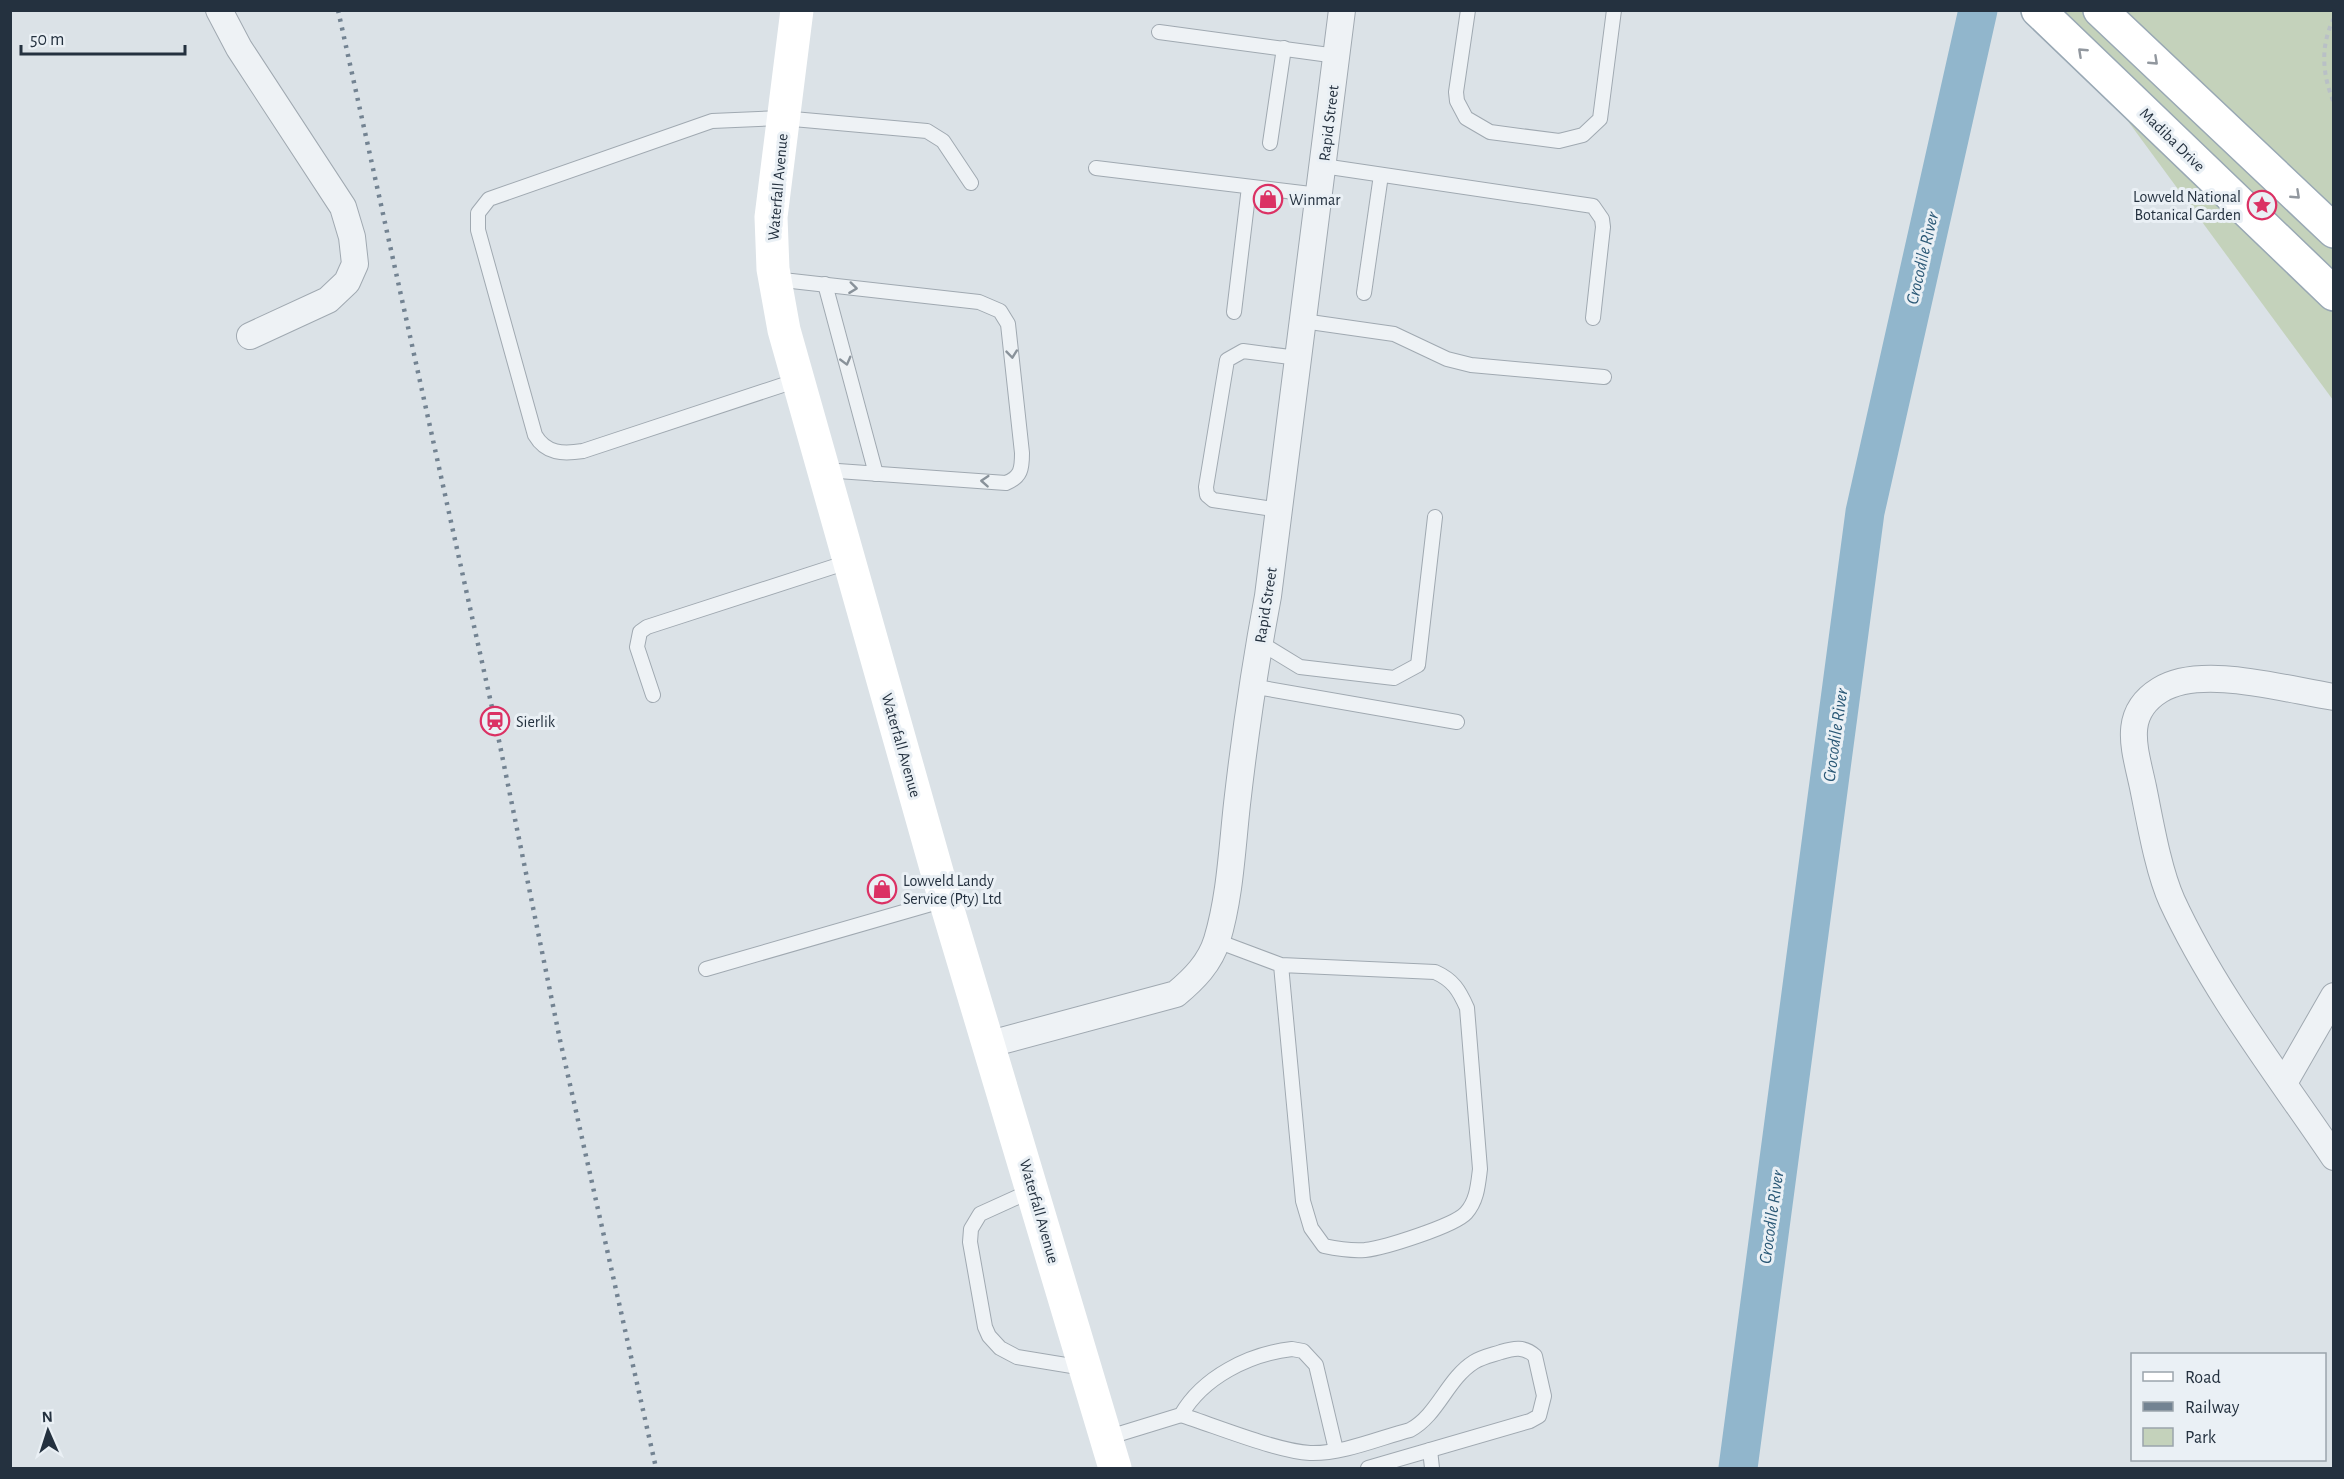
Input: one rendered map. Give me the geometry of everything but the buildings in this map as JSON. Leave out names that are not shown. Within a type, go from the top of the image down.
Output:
[{"type":"street","points":[[219,10],[239,48],[343,207],[354,251],[353,273],[339,292],[328,300],[250,336]]},
{"type":"street","name":"Waterfall Avenue","points":[[797,10],[771,217],[774,279],[784,330],[945,900],[1111,1453]]},
{"type":"street","name":"Rapid Street","points":[[990,1044],[1176,994],[1193,980],[1208,961],[1217,941],[1226,895],[1251,686],[1279,510],[1342,10]]},
{"type":"street","name":"Madiba Drive","points":[[2038,10],[2334,294]]},
{"type":"street","points":[[2106,16],[2334,231]]},
{"type":"street","points":[[2334,697],[2222,679],[2186,680],[2162,689],[2144,702],[2134,720],[2133,737],[2150,821],[2171,899],[2209,971],[2334,1157]]},
{"type":"street","points":[[2284,1083],[2334,996]]},
{"type":"lane","points":[[1468,10],[1456,92],[1461,112],[1478,127],[1490,132],[1559,141],[1583,135],[1600,119],[1614,10]]},
{"type":"lane","points":[[1159,32],[1336,56]]},
{"type":"lane","points":[[1270,143],[1284,48]]},
{"type":"lane","points":[[798,380],[583,451],[570,453],[549,450],[540,444],[535,435],[478,230],[478,213],[489,199],[517,187],[712,121],[783,118],[931,132],[947,146],[971,183]]},
{"type":"lane","points":[[1323,166],[1593,206],[1602,219],[1603,227],[1593,318]]},
{"type":"lane","points":[[1096,168],[1319,195]]},
{"type":"lane","points":[[1364,294],[1381,175]]},
{"type":"lane","points":[[1234,312],[1249,187]]},
{"type":"lane","points":[[774,279],[979,302],[1000,311],[1008,324],[1022,453],[1020,474],[1006,483],[824,470]]},
{"type":"lane","points":[[825,284],[876,474]]},
{"type":"lane","points":[[1303,321],[1394,334],[1447,358],[1470,365],[1604,377]]},
{"type":"lane","points":[[1279,510],[1213,500],[1207,495],[1206,487],[1227,360],[1243,351],[1298,358]]},
{"type":"lane","points":[[1259,642],[1300,667],[1394,678],[1418,665],[1435,517]]},
{"type":"lane","points":[[653,695],[637,646],[640,632],[647,627],[850,561]]},
{"type":"lane","points":[[1251,686],[1457,722]]},
{"type":"lane","points":[[706,969],[945,900]]},
{"type":"lane","points":[[1217,941],[1281,966],[1435,972],[1450,978],[1459,990],[1467,1008],[1480,1169],[1478,1192],[1467,1213],[1451,1224],[1368,1250],[1344,1251],[1324,1246],[1311,1228],[1303,1201],[1281,966]]},
{"type":"lane","points":[[1033,1190],[980,1214],[971,1229],[970,1242],[985,1327],[1000,1348],[1017,1358],[1086,1368]]},
{"type":"lane","points":[[1181,1415],[1291,1450],[1311,1453],[1336,1450],[1410,1430],[1421,1424],[1464,1370],[1474,1361],[1514,1348],[1523,1349],[1535,1356],[1544,1396],[1539,1416],[1530,1421],[1368,1468]]},
{"type":"lane","points":[[1111,1453],[1181,1415],[1192,1396],[1226,1370],[1282,1350],[1303,1351],[1316,1365],[1336,1450]]},
{"type":"lane","points":[[1430,1450],[1432,1468]]},
{"type":"path","points":[[2334,18],[2325,35],[2325,81],[2334,103]]},
{"type":"green space","name":"Lowveld National Botanical Garden","points":[[2047,11],[2333,11],[2333,400]]},
{"type":"waterway","name":"Crocodile River","points":[[1738,1468],[1865,512],[1978,10]]},
{"type":"railway","points":[[338,10],[495,721],[560,1040],[656,1468]]},
{"type":"place","name":"Winmar","points":[[1268,199]]},
{"type":"place","name":"Lowveld National Botanical Garden","points":[[2262,205]]},
{"type":"place","name":"Sierlik","points":[[495,721]]},
{"type":"place","name":"Lowveld Landy Service (Pty) Ltd","points":[[882,889]]}]
